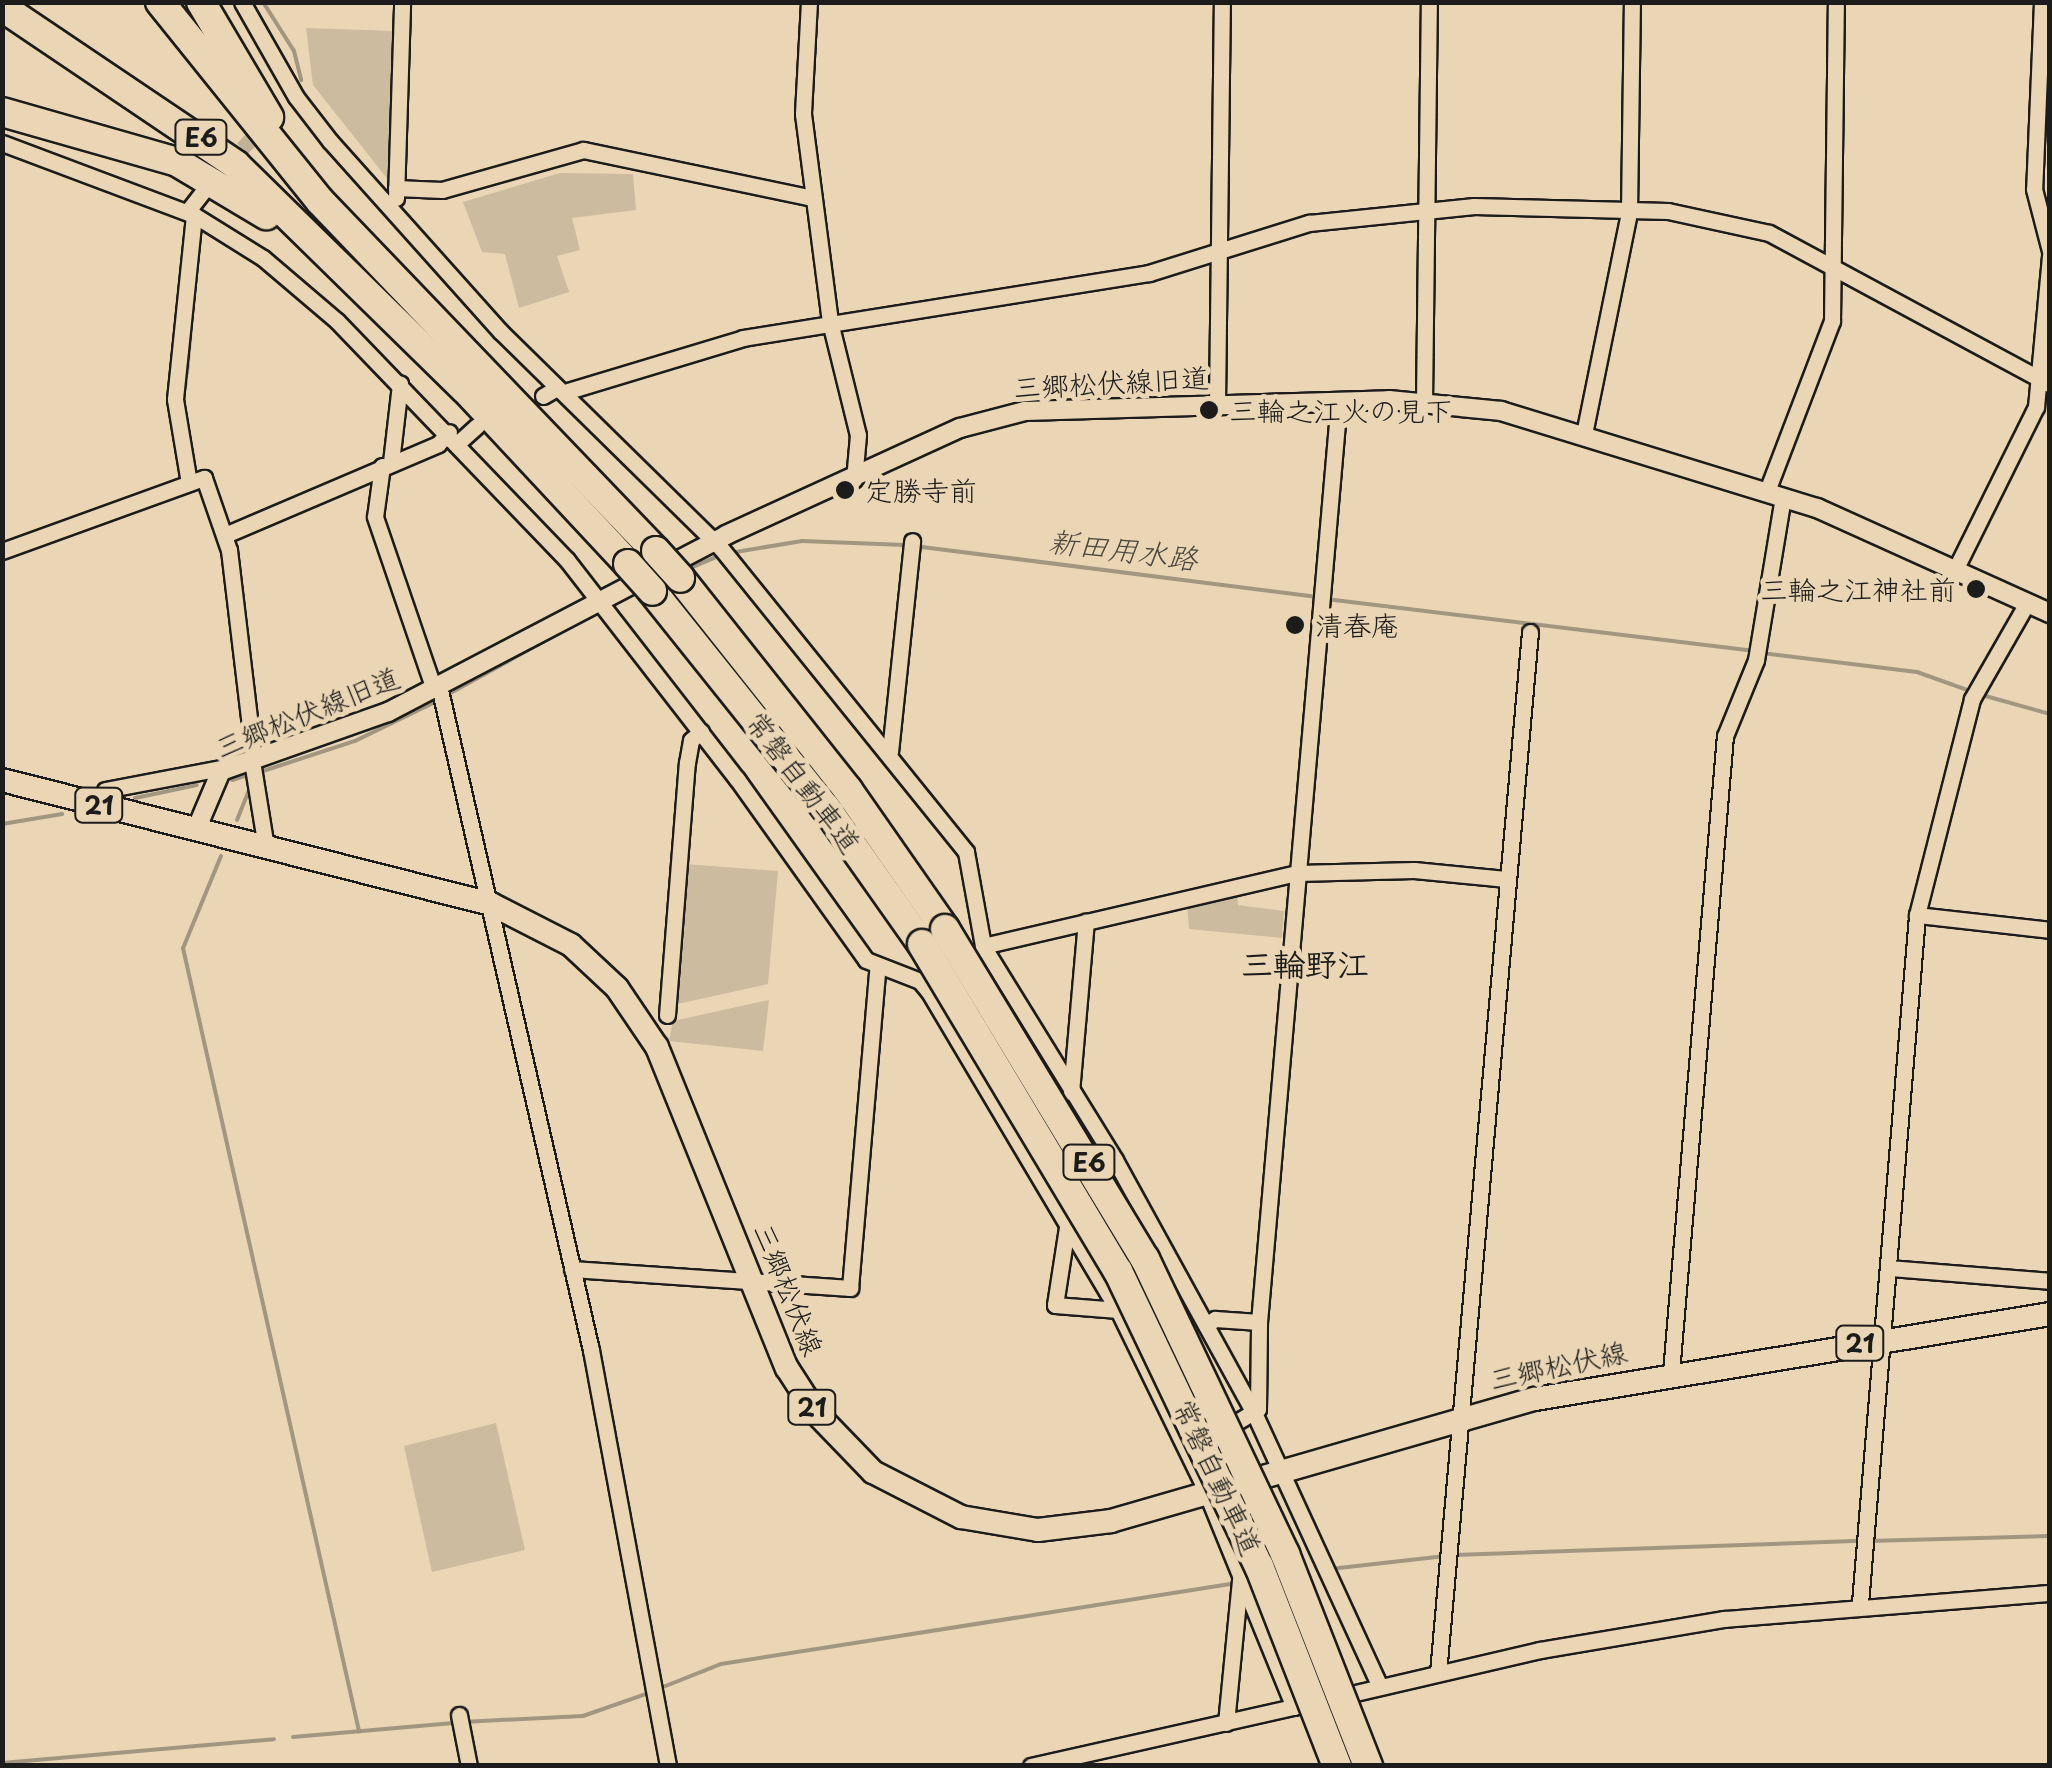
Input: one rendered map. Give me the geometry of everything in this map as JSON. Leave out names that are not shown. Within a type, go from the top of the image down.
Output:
[{"type":"highway","name":"常磐自動車道","points":[[160,2],[320,202],[487,370],[656,550],[848,790],[934,936],[1118,1272],[1259,1566],[1337,1766]]},
{"type":"highway","points":[[201,2],[291,146],[471,334],[487,370]]},
{"type":"highway","name":"常磐自動車道","points":[[2,7],[208,142],[374,299],[652,591],[934,936],[1145,1259],[1284,1554],[1368,1766]]},
{"type":"highway","points":[[2,112],[150,153],[212,178],[374,299]]},
{"type":"main road","name":"三郷松伏線","points":[[2,780],[491,904],[571,945],[641,1020],[786,1368],[816,1413],[873,1472],[932,1506],[1038,1530],[1110,1521],[1462,1416],[1671,1372],[2050,1314]]},
{"type":"street","points":[[242,2],[296,97],[389,208],[555,392],[721,550],[890,752],[966,852],[986,951],[1072,1090],[1255,1415],[1329,1566],[1380,1687]]},
{"type":"street","points":[[389,208],[396,188],[402,2]]},
{"type":"street","points":[[809,2],[802,114],[830,322],[858,434],[854,480]]},
{"type":"street","points":[[1216,403],[1222,2]]},
{"type":"street","points":[[1424,402],[1429,2]]},
{"type":"street","points":[[1584,434],[1629,212],[1632,2]]},
{"type":"street","points":[[1671,1372],[1725,736],[1758,653],[1776,494],[1823,356],[1832,267],[1836,2]]},
{"type":"street","points":[[1955,570],[2036,407],[2044,381],[2040,312],[2050,253],[2042,189],[2042,2]]},
{"type":"street","points":[[276,111],[296,97]]},
{"type":"street","points":[[2,142],[191,213],[296,285],[454,437],[602,606],[702,732],[878,970],[920,982],[930,992],[1017,1132],[1121,1317],[1208,1494],[1294,1707]]},
{"type":"street","points":[[396,188],[442,190],[583,150],[813,198]]},
{"type":"street","points":[[189,483],[175,399],[191,213],[204,190]]},
{"type":"street","points":[[555,392],[720,344],[830,322],[1149,274],[1309,223],[1424,207],[1668,211],[1769,232],[2044,381]]},
{"type":"street","points":[[400,384],[375,517],[440,693],[491,904],[572,1268],[668,1766]]},
{"type":"street","points":[[1255,1415],[1259,1322],[1339,400]]},
{"type":"street","name":"三郷松伏線旧道","points":[[196,830],[214,780],[247,762],[340,732],[440,693],[602,606],[989,417],[1339,400],[1424,402],[1501,411],[1776,494],[1858,523],[2050,612]]},
{"type":"street","points":[[225,534],[477,426]]},
{"type":"street","points":[[2,551],[204,478],[225,534],[247,762],[255,782],[266,847]]},
{"type":"street","points":[[890,752],[911,548]]},
{"type":"street","points":[[1860,1603],[1917,916],[1975,692],[2027,603]]},
{"type":"street","points":[[1438,1673],[1530,632]]},
{"type":"street","points":[[667,1014],[687,763],[692,740],[702,732]]},
{"type":"street","points":[[104,790],[247,762]]},
{"type":"street","points":[[930,992],[986,951],[1086,922],[1298,873],[1414,870],[1506,879]]},
{"type":"street","points":[[1917,916],[2050,930]]},
{"type":"street","points":[[1017,1132],[1072,1090],[1086,922]]},
{"type":"street","points":[[572,1268],[850,1288],[878,970]]},
{"type":"street","points":[[1068,1221],[1055,1305],[1121,1317],[1188,1292]]},
{"type":"street","points":[[1889,1268],[2050,1281]]},
{"type":"street","points":[[1206,1325],[1215,1319],[1259,1322]]},
{"type":"street","points":[[1187,1448],[1255,1415]]},
{"type":"street","points":[[1241,1582],[1329,1566]]},
{"type":"street","points":[[1226,1723],[1241,1582]]},
{"type":"street","points":[[1032,1766],[1438,1673],[1650,1630],[1860,1603],[2050,1593]]},
{"type":"street","points":[[459,1715],[469,1766]]},
{"type":"shaded area","points":[[306,28],[395,31],[390,182],[313,85]]},
{"type":"shaded area","points":[[560,173],[633,174],[636,210],[572,218],[580,250],[557,256],[569,292],[519,308],[505,254],[482,252],[463,202]]},
{"type":"shaded area","points":[[685,864],[778,871],[768,984],[673,1005]]},
{"type":"shaded area","points":[[1237,894],[1238,905],[1284,911],[1282,938],[1189,929],[1187,903]]},
{"type":"shaded area","points":[[769,1000],[763,1051],[669,1041],[673,1021]]},
{"type":"shaded area","points":[[496,1423],[525,1550],[432,1572],[404,1446]]},
{"type":"waterway","points":[[263,2],[294,51],[301,80]]},
{"type":"waterway","points":[[187,373],[196,269]]},
{"type":"waterway","points":[[183,399],[186,381]]},
{"type":"waterway","name":"新田用水路","points":[[730,553],[802,541],[905,545]]},
{"type":"waterway","name":"新田用水路","points":[[914,546],[1316,597]]},
{"type":"waterway","name":"新田用水路","points":[[688,569],[721,555]]},
{"type":"waterway","name":"新田用水路","points":[[1326,599],[1753,651]]},
{"type":"waterway","name":"新田用水路","points":[[445,696],[581,621]]},
{"type":"waterway","name":"新田用水路","points":[[1762,653],[1917,672],[1973,692]]},
{"type":"waterway","name":"新田用水路","points":[[1982,695],[2050,714]]},
{"type":"waterway","name":"新田用水路","points":[[260,772],[355,741],[437,701]]},
{"type":"waterway","name":"新田用水路","points":[[232,780],[251,774]]},
{"type":"waterway","name":"新田用水路","points":[[135,798],[197,785]]},
{"type":"waterway","points":[[237,820],[248,793]]},
{"type":"waterway","name":"新田用水路","points":[[2,824],[62,814]]},
{"type":"waterway","points":[[221,856],[183,948],[359,1731]]},
{"type":"waterway","points":[[1869,1541],[2050,1536]]},
{"type":"waterway","points":[[1455,1555],[1860,1541]]},
{"type":"waterway","points":[[1330,1569],[1445,1556]]},
{"type":"waterway","points":[[658,1689],[721,1664],[1237,1583]]},
{"type":"waterway","points":[[463,1722],[583,1716],[649,1693]]},
{"type":"waterway","points":[[293,1737],[453,1723]]},
{"type":"waterway","points":[[2,1763],[274,1739]]},
{"type":"tunnel","points":[[227,165],[266,123]]},
{"type":"place","name":"三輪之江火の見下","points":[[1209,410]]},
{"type":"place","name":"定勝寺前","points":[[845,490]]},
{"type":"place","name":"三輪之江神社前","points":[[1976,589]]},
{"type":"place","name":"清春庵","points":[[1295,625]]},
{"type":"district","name":"三輪野江","points":[[1305,963]]}]
